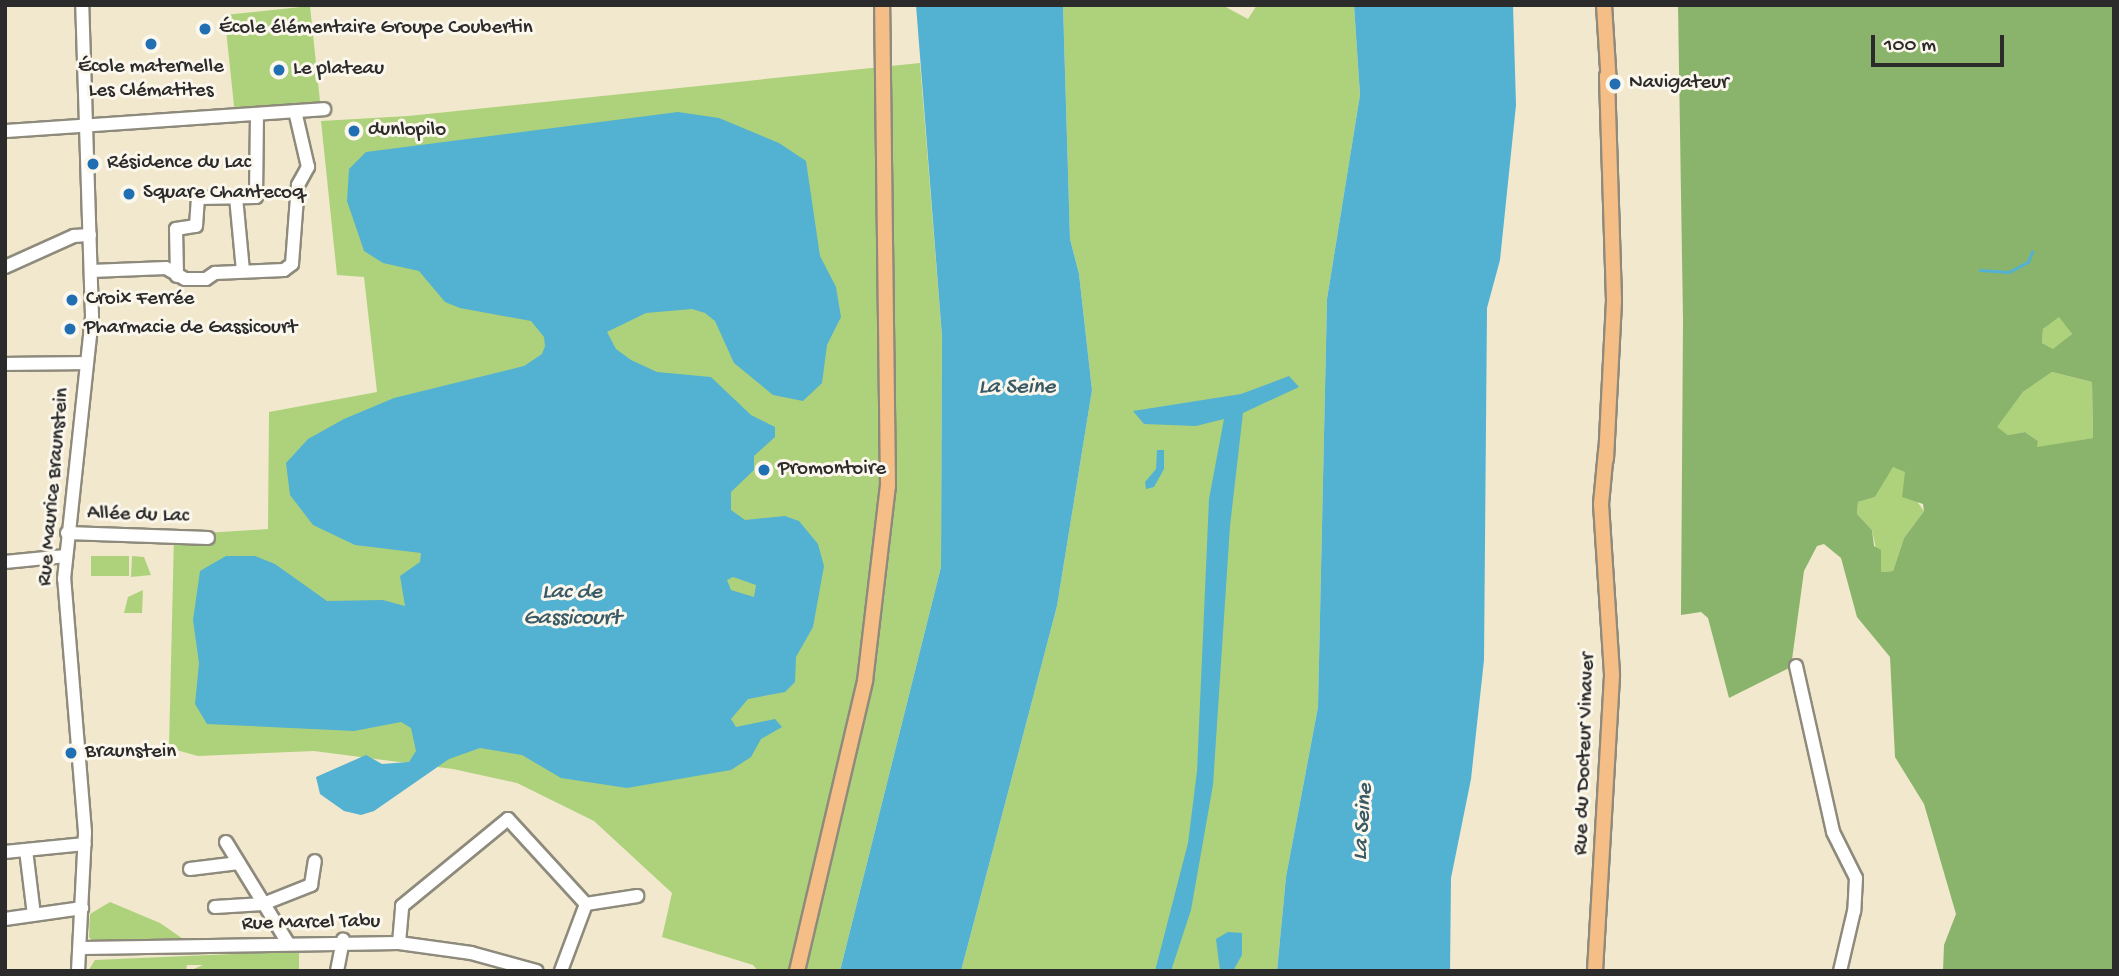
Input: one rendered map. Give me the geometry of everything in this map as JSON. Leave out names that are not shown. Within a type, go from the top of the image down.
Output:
[{"type":"main road","points":[[797,971],[865,681],[888,486],[882,5]]},
{"type":"main road","name":"Rue du Docteur Vinaver","points":[[1595,971],[1612,693],[1605,539],[1606,452],[1615,300],[1604,5]]},
{"type":"street","name":"Rue Maurice Braunstein","points":[[78,971],[83,948],[85,844],[65,601],[65,556],[87,363],[91,271],[82,5]]},
{"type":"street","points":[[5,131],[324,109]]},
{"type":"street","points":[[91,271],[166,268],[177,276],[206,279],[215,273],[284,270],[292,264],[291,236],[299,214],[298,185],[308,167],[295,111]]},
{"type":"street","points":[[177,276],[176,229],[196,226],[198,198],[256,197],[257,114]]},
{"type":"street","points":[[236,197],[243,271]]},
{"type":"street","points":[[5,267],[74,236],[90,235]]},
{"type":"street","points":[[5,364],[87,363]]},
{"type":"street","name":"Allée du Lac","points":[[67,533],[208,538]]},
{"type":"street","points":[[5,562],[65,556]]},
{"type":"street","points":[[1796,666],[1833,832],[1856,878],[1854,911],[1840,971]]},
{"type":"street","points":[[399,943],[402,906],[508,819],[586,904]]},
{"type":"street","points":[[226,842],[288,943]]},
{"type":"street","points":[[5,852],[85,844]]},
{"type":"street","points":[[26,850],[34,915]]},
{"type":"street","points":[[215,907],[263,905],[311,885],[315,861]]},
{"type":"street","points":[[190,869],[239,863]]},
{"type":"street","points":[[586,904],[637,896]]},
{"type":"street","points":[[561,971],[586,904]]},
{"type":"street","points":[[5,919],[82,908]]},
{"type":"street","points":[[337,971],[343,940]]},
{"type":"street","name":"Rue Marcel Tabu","points":[[83,948],[343,940],[399,943],[495,965],[537,971]]},
{"type":"green space","points":[[1063,5],[1222,5],[1248,19],[1257,5],[1354,5],[1360,95],[1327,299],[1318,707],[1286,877],[1277,971],[961,971],[1057,606],[1092,390],[1079,274],[1070,239]]},
{"type":"green space","points":[[1678,5],[2114,5],[2114,971],[1943,971],[1944,945],[1956,914],[1924,804],[1895,757],[1890,657],[1857,617],[1841,558],[1824,544],[1817,546],[1804,571],[1791,667],[1729,698],[1708,618],[1701,612],[1681,615],[1683,319]],"holes":[[[2059,317],[2072,334],[2053,349],[2042,343],[2043,329]],[[2052,372],[2092,382],[2093,438],[2037,447],[2038,441],[2025,432],[2008,435],[1997,427],[2023,392]],[[1893,467],[1905,472],[1902,497],[1923,504],[1924,511],[1904,538],[1893,571],[1881,572],[1881,550],[1874,546],[1872,530],[1857,514],[1858,502],[1875,497]]]},
{"type":"green space","points":[[310,6],[320,104],[235,113],[224,15]]},
{"type":"green space","points":[[920,63],[942,336],[941,567],[840,971],[758,971],[753,965],[662,937],[672,893],[594,821],[517,783],[453,769],[314,751],[198,756],[169,748],[174,535],[268,529],[269,412],[377,392],[364,277],[337,275],[321,121],[408,116]]},
{"type":"green space","points":[[2059,316],[2072,334],[2054,350],[2042,343],[2043,329]]},
{"type":"green space","points":[[2052,372],[2092,382],[2093,438],[2036,448],[2038,441],[2025,432],[2008,435],[1996,427],[2023,392]]},
{"type":"green space","points":[[1893,466],[1905,471],[1905,485],[1924,511],[1904,538],[1893,571],[1881,572],[1872,530],[1857,514],[1858,502],[1875,497]]},
{"type":"green space","points":[[91,556],[129,556],[129,576],[91,576]]},
{"type":"green space","points":[[132,556],[144,557],[151,575],[131,577]]},
{"type":"green space","points":[[143,590],[142,613],[124,613],[128,597]]},
{"type":"green space","points":[[110,902],[160,923],[186,941],[94,943],[89,937],[90,914]]},
{"type":"green space","points":[[299,951],[299,970],[189,971],[203,965],[187,965],[186,971],[88,971],[95,960]]},
{"type":"water","name":"La Seine","points":[[916,5],[1063,5],[1070,239],[1079,274],[1092,390],[1057,606],[961,971],[840,971],[941,567],[942,336]]},
{"type":"water","points":[[1354,5],[1513,5],[1516,105],[1500,260],[1487,308],[1484,660],[1471,779],[1451,878],[1450,971],[1277,971],[1286,877],[1318,707],[1327,299],[1360,95]]},
{"type":"water","name":"Lac de Gassicourt","points":[[678,112],[719,118],[779,143],[806,161],[820,256],[836,287],[841,317],[827,345],[822,383],[803,401],[773,395],[734,363],[715,321],[705,313],[692,309],[646,313],[607,332],[616,349],[631,360],[657,372],[711,377],[751,415],[775,427],[775,437],[754,456],[754,470],[731,492],[731,510],[745,520],[785,516],[799,521],[818,544],[824,566],[813,627],[796,657],[795,682],[785,692],[748,699],[731,719],[736,727],[775,719],[782,727],[761,739],[751,757],[731,770],[627,788],[561,778],[522,755],[480,748],[449,759],[374,811],[361,815],[344,811],[320,794],[316,777],[366,755],[382,764],[409,762],[416,751],[411,728],[401,722],[354,731],[207,724],[195,704],[199,663],[193,620],[200,571],[226,556],[255,556],[275,564],[327,601],[383,600],[405,606],[400,576],[420,562],[421,553],[355,545],[313,525],[290,495],[286,463],[308,439],[344,419],[394,398],[524,366],[542,354],[545,346],[544,337],[531,321],[460,308],[445,302],[419,271],[383,263],[364,251],[347,201],[349,169],[366,152]],"holes":[[[733,577],[756,585],[754,597],[731,590],[727,580]]]},
{"type":"water","points":[[1289,376],[1299,387],[1243,413],[1230,526],[1213,785],[1191,910],[1171,971],[1155,971],[1188,843],[1197,771],[1209,499],[1224,419],[1196,426],[1144,424],[1133,411],[1241,394]]},
{"type":"water","points":[[1157,450],[1164,450],[1164,469],[1154,487],[1146,489],[1145,482],[1156,469]]},
{"type":"water","points":[[1228,932],[1242,933],[1242,955],[1233,971],[1220,971],[1216,939]]},
{"type":"waterway","points":[[1980,270],[2009,272],[2028,262],[2032,252]]},
{"type":"place","name":"École élémentaire Groupe Coubertin","points":[[205,29]]},
{"type":"place","name":"École maternelle Les Clématites","points":[[151,44]]},
{"type":"place","name":"Le plateau","points":[[279,70]]},
{"type":"place","name":"Navigateur","points":[[1615,84]]},
{"type":"place","name":"dunlopilo","points":[[354,131]]},
{"type":"place","name":"Résidence du Lac","points":[[93,164]]},
{"type":"place","name":"Square Chantecoq","points":[[129,194]]},
{"type":"place","name":"Croix Ferrée","points":[[72,300]]},
{"type":"place","name":"Pharmacie de Gassicourt","points":[[70,329]]},
{"type":"place","name":"Promontoire","points":[[764,470]]},
{"type":"place","name":"Braunstein","points":[[71,753]]}]
